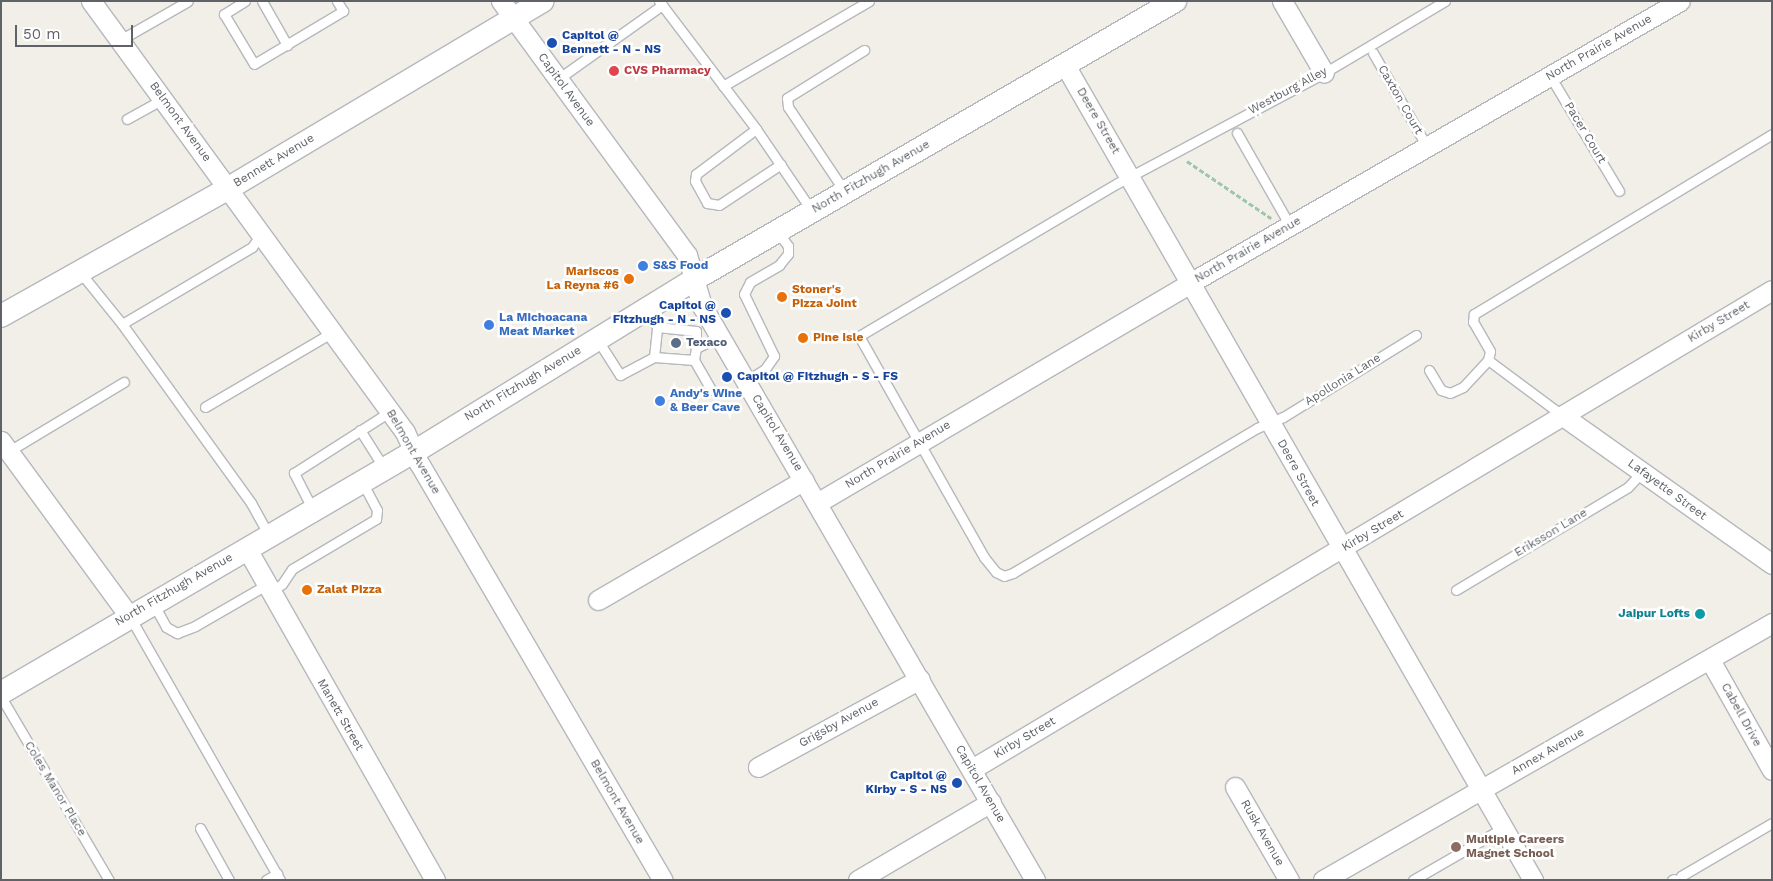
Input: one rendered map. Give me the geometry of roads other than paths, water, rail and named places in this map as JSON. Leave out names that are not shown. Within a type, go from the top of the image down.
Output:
[{"type":"street","name":"Belmont Avenue","points":[[91,1],[391,411],[663,880]]},
{"type":"street","name":"Capitol Avenue","points":[[501,1],[687,255],[702,306],[1035,880]]},
{"type":"street","name":"Bennett Avenue","points":[[1,316],[79,270],[229,188],[543,1]]},
{"type":"street","name":"North Fitzhugh Avenue","points":[[1,693],[152,602],[414,452],[597,339],[651,318],[695,279],[1175,1]]},
{"type":"street","points":[[1282,1],[1324,73]]},
{"type":"street","name":"North Prairie Avenue","points":[[818,503],[1190,283],[1680,1]]},
{"type":"street","name":"Deere Street","points":[[1066,65],[1342,550],[1533,880]]},
{"type":"street","name":"Kirby Street","points":[[972,769],[1342,550],[1772,290]]},
{"type":"street","name":"Lafayette Street","points":[[1563,416],[1772,564]]},
{"type":"street","points":[[5,446],[129,616]]},
{"type":"street","points":[[598,600],[804,480]]},
{"type":"street","name":"Manett Street","points":[[247,549],[267,589],[435,880]]},
{"type":"street","name":"Annex Avenue","points":[[1323,880],[1772,623]]},
{"type":"street","name":"Cabell Drive","points":[[1710,660],[1772,770]]},
{"type":"street","name":"Grigsby Avenue","points":[[758,767],[920,679]]},
{"type":"street","name":"Rusk Avenue","points":[[1235,787],[1289,880]]},
{"type":"street","points":[[858,880],[991,802]]},
{"type":"lane","points":[[120,40],[188,1]]},
{"type":"lane","points":[[245,1],[224,14],[254,64],[343,11],[337,1]]},
{"type":"lane","points":[[262,1],[287,45]]},
{"type":"lane","points":[[723,86],[869,1]]},
{"type":"lane","name":"Westburg Alley","points":[[918,443],[859,336],[1129,176],[1324,73],[1445,1]]},
{"type":"lane","points":[[558,79],[660,3],[756,129],[812,211]]},
{"type":"lane","points":[[845,192],[788,107],[786,98],[864,50]]},
{"type":"lane","name":"Caxton Court","points":[[1373,53],[1427,147]]},
{"type":"lane","name":"Pacer Court","points":[[1550,76],[1619,191]]},
{"type":"lane","points":[[127,120],[163,98]]},
{"type":"lane","points":[[756,129],[696,174],[695,181],[707,203],[719,205],[781,164]]},
{"type":"lane","points":[[1237,134],[1290,226]]},
{"type":"lane","points":[[1429,370],[1441,390],[1450,393],[1463,387],[1488,360],[1490,351],[1473,322],[1474,314],[1772,134]]},
{"type":"lane","points":[[746,381],[766,369],[774,356],[744,294],[750,282],[779,265],[788,254],[788,246],[778,231]]},
{"type":"lane","points":[[122,324],[252,247],[262,234]]},
{"type":"lane","points":[[79,270],[122,324],[251,503],[269,536]]},
{"type":"lane","points":[[654,357],[651,318],[696,331],[694,360],[711,390]]},
{"type":"lane","points":[[205,407],[333,332]]},
{"type":"lane","name":"Apollonia Lane","points":[[918,443],[984,557],[996,572],[1004,576],[1013,573],[1270,423],[1416,335]]},
{"type":"lane","points":[[696,348],[720,337]]},
{"type":"lane","points":[[597,339],[620,375],[654,357],[694,360]]},
{"type":"lane","points":[[1488,360],[1563,416]]},
{"type":"lane","points":[[5,446],[124,382]]},
{"type":"lane","points":[[313,510],[294,473],[391,411]]},
{"type":"lane","points":[[360,430],[384,468]]},
{"type":"lane","name":"Eriksson Lane","points":[[1456,590],[1628,487],[1642,472]]},
{"type":"lane","points":[[152,602],[166,628],[177,633],[195,626],[267,589],[282,584],[292,569],[376,520],[376,510],[362,482]]},
{"type":"lane","points":[[129,616],[279,877],[266,880]]},
{"type":"lane","name":"Coles Manor Place","points":[[1,698],[109,880]]},
{"type":"lane","points":[[1676,878],[1772,823]]},
{"type":"lane","points":[[200,828],[229,880]]},
{"type":"lane","points":[[1413,880],[1503,828]]},
{"type":"place","name":"Capitol @ Bennett - N - NS","points":[[552,43]]},
{"type":"place","name":"CVS Pharmacy","points":[[614,71]]},
{"type":"place","name":"S&S Food","points":[[643,266]]},
{"type":"place","name":"Mariscos La Reyna #6","points":[[629,279]]},
{"type":"place","name":"Stoner's Pizza Joint","points":[[782,297]]},
{"type":"place","name":"Capitol @ Fitzhugh - N - NS","points":[[726,313]]},
{"type":"place","name":"La Michoacana Meat Market","points":[[489,325]]},
{"type":"place","name":"Pine Isle","points":[[803,338]]},
{"type":"place","name":"Texaco","points":[[676,343]]},
{"type":"place","name":"Capitol @ Fitzhugh - S - FS","points":[[727,377]]},
{"type":"place","name":"Andy's Wine & Beer Cave","points":[[660,401]]},
{"type":"place","name":"Zalat Pizza","points":[[307,590]]},
{"type":"place","name":"Jaipur Lofts","points":[[1700,614]]},
{"type":"place","name":"Capitol @ Kirby - S - NS","points":[[957,783]]},
{"type":"place","name":"Multiple Careers Magnet School","points":[[1456,847]]}]
